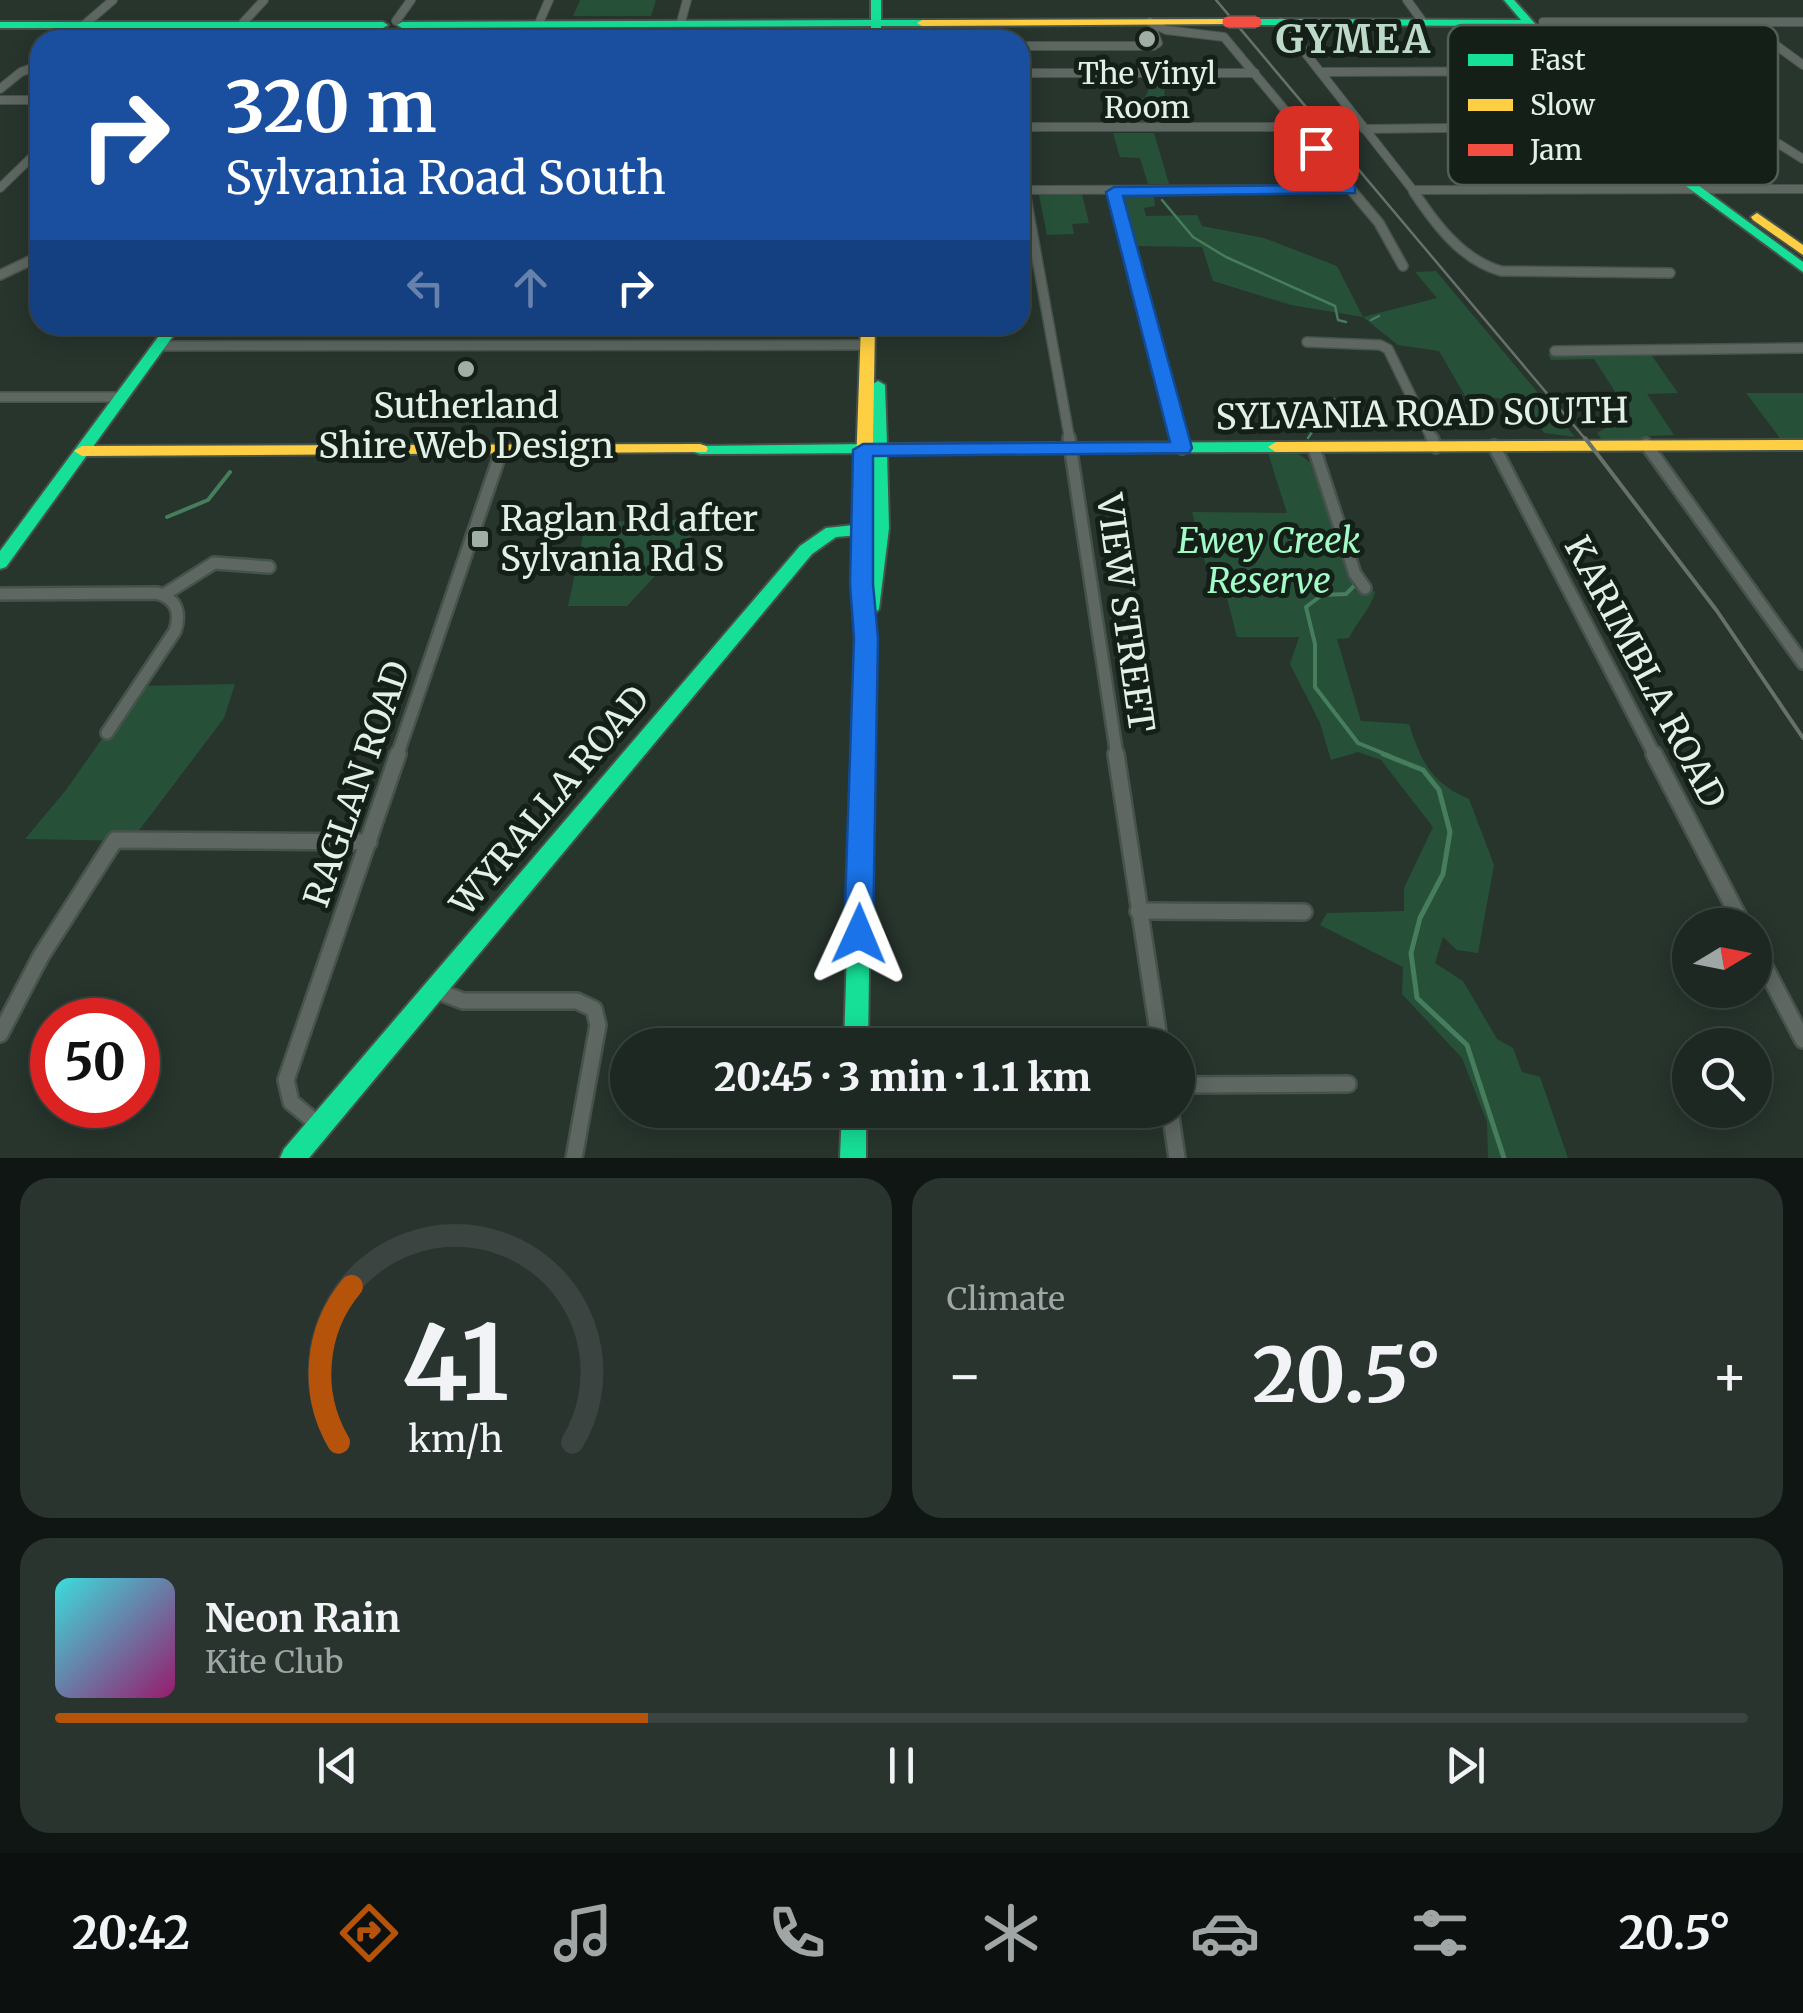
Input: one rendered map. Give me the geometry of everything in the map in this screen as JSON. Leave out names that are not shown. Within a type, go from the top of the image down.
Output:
[{"type":"street","points":[[84,25],[113,0]]},
{"type":"street","points":[[241,25],[264,0]]},
{"type":"street","points":[[390,28],[410,0]]},
{"type":"street","points":[[540,22],[550,0]]},
{"type":"street","points":[[681,22],[687,0]]},
{"type":"street","points":[[876,0],[881,30]]},
{"type":"street","points":[[881,30],[887,0]]},
{"type":"street","points":[[1406,0],[1423,22]]},
{"type":"street","points":[[1509,0],[1539,25]]},
{"type":"street","points":[[1523,0],[1538,25]]},
{"type":"street","points":[[0,25],[390,28],[681,22],[841,30]]},
{"type":"street","points":[[959,30],[1228,22],[1803,22]]},
{"type":"street","points":[[1280,22],[1413,190],[1436,225],[1488,269],[1670,273]]},
{"type":"street","points":[[1744,22],[1747,25]]},
{"type":"street","points":[[1030,46],[1153,46],[1158,43],[1153,25]]},
{"type":"street","points":[[1153,25],[1220,34],[1386,233],[1402,266]]},
{"type":"street","points":[[1778,50],[1803,65]]},
{"type":"street","points":[[0,89],[30,69]]},
{"type":"street","points":[[1030,73],[1255,72]]},
{"type":"street","points":[[1322,72],[1448,72]]},
{"type":"street","points":[[0,100],[30,100]]},
{"type":"street","points":[[1030,127],[1299,127]]},
{"type":"street","points":[[1364,129],[1448,128]]},
{"type":"street","points":[[1779,144],[1803,159]]},
{"type":"street","points":[[0,188],[30,158]]},
{"type":"street","points":[[1692,185],[1803,268]]},
{"type":"street","points":[[1712,185],[1803,251]]},
{"type":"street","points":[[1413,190],[1803,189]]},
{"type":"street","points":[[1030,190],[1350,190]]},
{"type":"street","points":[[1114,192],[1182,448]]},
{"type":"street","name":"VIEW STREET","points":[[1030,232],[1071,449],[1157,1028]]},
{"type":"street","points":[[0,275],[30,261]]},
{"type":"street","points":[[0,563],[166,335]]},
{"type":"street","points":[[866,638],[881,528],[872,450],[868,335]]},
{"type":"street","points":[[856,1028],[866,638],[861,528],[872,450],[878,335]]},
{"type":"street","points":[[1307,342],[1380,345],[1390,352],[1436,447]]},
{"type":"street","points":[[158,346],[868,345]]},
{"type":"street","points":[[1555,351],[1803,348]]},
{"type":"street","points":[[0,397],[120,397]]},
{"type":"street","points":[[1646,444],[1803,664]]},
{"type":"street","name":"KARIMBLA ROAD","points":[[1494,446],[1734,908]]},
{"type":"street","name":"SYLVANIA ROAD SOUTH","points":[[82,451],[1803,446]]},
{"type":"street","points":[[1314,448],[1354,574],[1365,588]]},
{"type":"street","name":"RAGLAN ROAD","points":[[320,1126],[292,1105],[285,1094],[286,1080],[502,449]]},
{"type":"street","name":"WYRALLA ROAD","points":[[292,1158],[806,550],[823,535],[881,528]]},
{"type":"street","points":[[0,594],[164,594],[214,562],[269,567]]},
{"type":"street","points":[[108,733],[164,649],[179,619],[176,605],[164,594]]},
{"type":"street","points":[[0,1034],[41,956],[115,840],[369,842]]},
{"type":"street","points":[[1138,911],[1304,912]]},
{"type":"street","points":[[1772,981],[1803,1040]]},
{"type":"street","points":[[433,990],[463,1001],[578,1002],[594,1009],[598,1025],[574,1158]]},
{"type":"street","points":[[1195,1085],[1348,1084]]},
{"type":"street","points":[[853,1158],[854,1128]]},
{"type":"street","points":[[1173,1128],[1177,1158]]},
{"type":"green space","points":[[580,0],[656,0],[651,16],[573,16]]},
{"type":"green space","points":[[1147,77],[1163,77],[1169,122],[1130,122],[1124,99],[1145,98],[1149,88]]},
{"type":"green space","points":[[1113,133],[1154,133],[1169,184],[1148,184],[1140,158],[1120,157]]},
{"type":"green space","points":[[1082,194],[1089,223],[1072,224],[1074,234],[1047,235],[1039,195]]},
{"type":"green space","points":[[1124,196],[1154,197],[1155,206],[1144,208],[1146,216],[1197,215],[1202,226],[1264,238],[1337,266],[1363,317],[1291,305],[1213,281],[1202,247],[1137,246]]},
{"type":"green space","points":[[1436,271],[1575,437],[1544,433],[1523,400],[1465,396],[1439,351],[1398,345],[1363,317],[1437,298],[1415,272]]},
{"type":"green space","points":[[1650,353],[1678,393],[1647,394],[1674,435],[1605,444],[1597,433],[1611,425],[1586,394],[1616,393],[1594,359],[1551,360],[1548,354]]},
{"type":"green space","points":[[1746,393],[1803,393],[1803,445],[1785,445]]},
{"type":"green space","name":"Ewey Creek Reserve","points":[[1268,453],[1297,453],[1310,462],[1349,575],[1375,592],[1349,638],[1337,639],[1361,721],[1409,724],[1418,749],[1436,778],[1469,799],[1494,865],[1478,953],[1457,950],[1443,937],[1435,963],[1463,981],[1497,1039],[1513,1048],[1522,1072],[1540,1077],[1568,1158],[1488,1158],[1487,1122],[1462,1058],[1402,994],[1403,967],[1320,925],[1327,913],[1404,911],[1404,888],[1433,827],[1381,760],[1358,752],[1331,760],[1320,723],[1290,664],[1299,637],[1237,637],[1219,567],[1206,566],[1192,512],[1287,513]]},
{"type":"green space","points":[[708,519],[627,606],[568,606],[586,522]]},
{"type":"green space","points":[[235,684],[224,718],[131,841],[25,839],[66,790],[139,686]]},
{"type":"waterway","points":[[1162,200],[1193,237],[1226,257],[1335,306],[1338,320],[1346,322]]},
{"type":"waterway","points":[[1371,320],[1379,316]]},
{"type":"waterway","points":[[1308,438],[1334,399]]},
{"type":"waterway","points":[[167,517],[208,500],[230,472]]},
{"type":"waterway","points":[[1355,585],[1346,594],[1322,595],[1306,607],[1315,644],[1315,687],[1358,743],[1390,756]]},
{"type":"waterway","points":[[1383,754],[1423,770],[1439,790],[1450,832],[1443,874],[1420,918],[1411,953],[1417,998],[1467,1045],[1504,1158]]},
{"type":"railway","points":[[1216,0],[1587,441]]},
{"type":"railway","points":[[1585,438],[1717,611],[1803,738]]},
{"type":"traffic: fast","points":[[876,0],[876,30]]},
{"type":"traffic: fast","points":[[1509,0],[1531,25]]},
{"type":"traffic: fast","points":[[1256,22],[1529,23]]},
{"type":"traffic: fast","points":[[402,25],[922,23]]},
{"type":"traffic: fast","points":[[0,25],[383,25]]},
{"type":"traffic: fast","points":[[1691,185],[1803,268]]},
{"type":"traffic: fast","points":[[0,563],[167,335]]},
{"type":"traffic: fast","points":[[870,609],[881,528],[878,385]]},
{"type":"traffic: fast","points":[[700,449],[1276,447]]},
{"type":"traffic: fast","points":[[293,1158],[806,550],[832,532],[881,528]]},
{"type":"traffic: fast","points":[[856,1028],[866,638],[862,552]]},
{"type":"traffic: fast","points":[[853,1158],[854,1128]]},
{"type":"traffic: slow","points":[[922,23],[1228,22]]},
{"type":"traffic: slow","points":[[1757,217],[1803,251]]},
{"type":"traffic: slow","points":[[862,552],[868,335]]},
{"type":"traffic: slow","points":[[1276,447],[1803,445]]},
{"type":"traffic: slow","points":[[82,451],[700,449]]},
{"type":"traffic: jam","points":[[1228,22],[1256,22]]},
{"type":"place","name":"The Vinyl Room","points":[[1147,39]]},
{"type":"place","name":"Sutherland Shire Web Design","points":[[466,369]]},
{"type":"place","name":"Raglan Rd after Sylvania Rd S","points":[[480,539]]},
{"type":"district","name":"GYMEA","points":[[1354,39]]},
{"type":"route","points":[[859,934],[866,638],[861,528],[863,450],[1182,448],[1114,192],[1350,190],[1316,148]]}]
